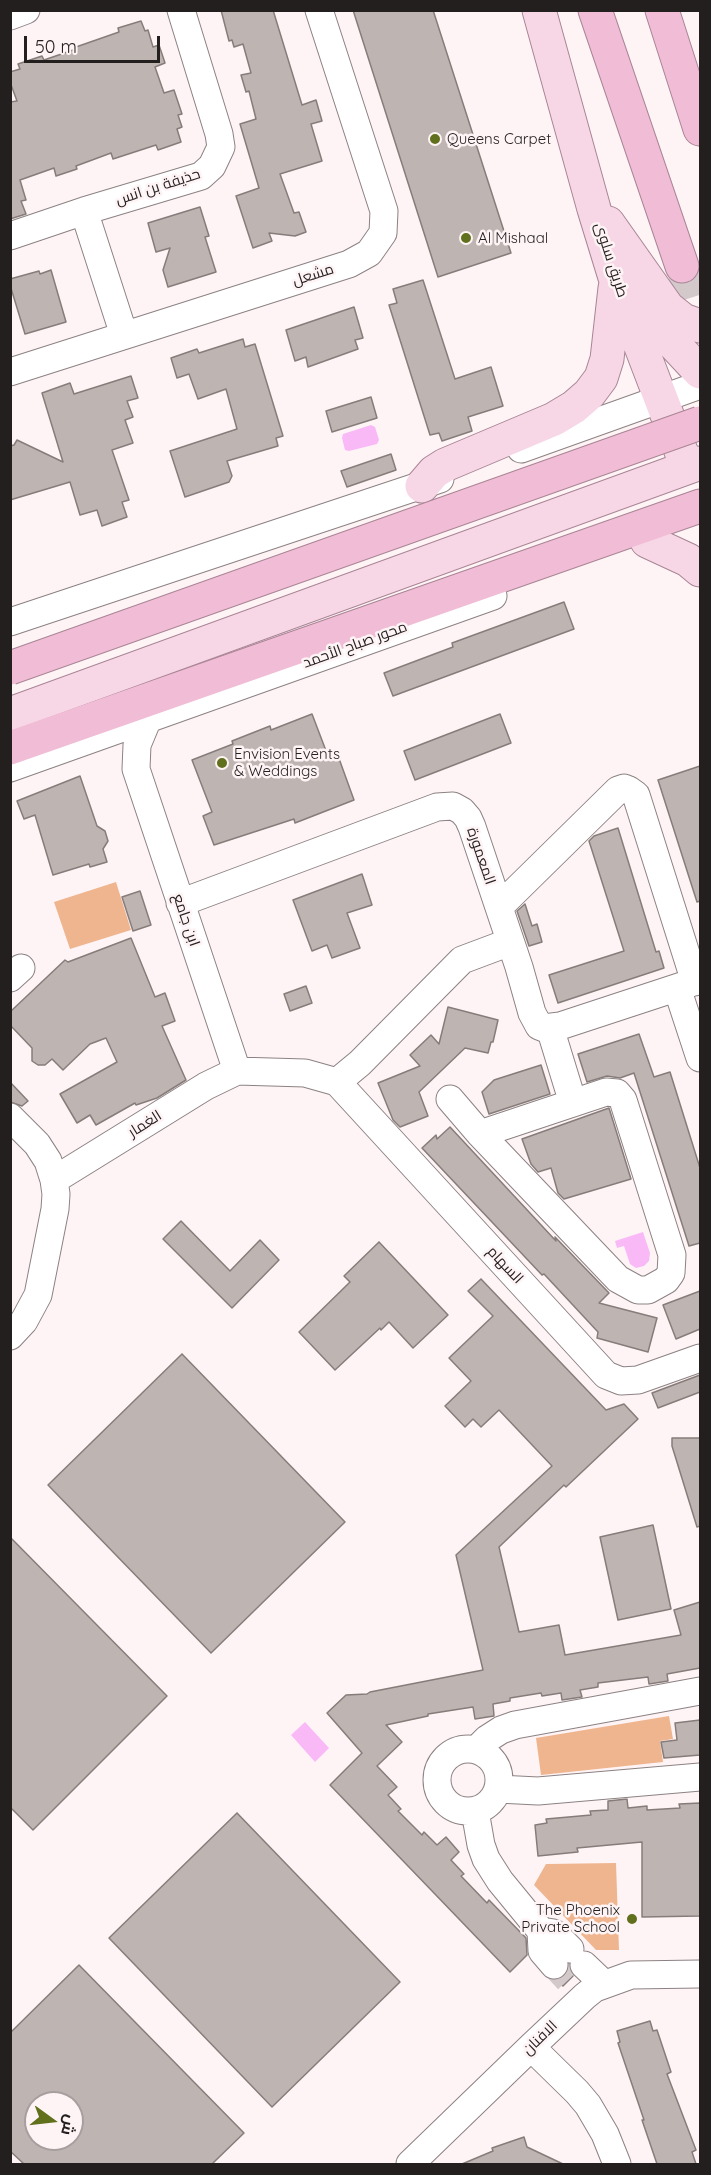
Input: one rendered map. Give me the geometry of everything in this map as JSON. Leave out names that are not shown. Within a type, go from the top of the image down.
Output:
[{"type":"highway","points":[[596,10],[682,266]]},
{"type":"highway","points":[[663,10],[700,129]]},
{"type":"highway","points":[[10,668],[700,423]]},
{"type":"highway","name":"محور صباح الأحمد","points":[[10,748],[700,504]]},
{"type":"main road","name":"طريق سلوى","points":[[539,10],[617,284],[660,398],[694,466],[700,504]]},
{"type":"main road","points":[[594,208],[623,242],[650,285],[668,308],[683,320],[700,326]]},
{"type":"main road","points":[[594,208],[645,307],[660,329],[700,372]]},
{"type":"main road","points":[[422,486],[434,472],[445,465],[554,419],[574,407],[589,393],[601,378],[607,359],[611,340],[614,291],[617,284]]},
{"type":"main road","points":[[660,398],[700,412]]},
{"type":"main road","points":[[10,714],[694,466]]},
{"type":"main road","points":[[647,540],[688,560],[700,570]]},
{"type":"street","points":[[10,16],[26,10]]},
{"type":"street","name":"حذيفة بن انس","points":[[10,236],[201,176],[217,160],[221,147],[219,134],[181,10]]},
{"type":"street","name":"مشعل","points":[[10,372],[349,264],[369,253],[383,233],[384,211],[319,10]]},
{"type":"street","points":[[84,211],[124,335]]},
{"type":"street","points":[[10,622],[422,486],[700,385]]},
{"type":"street","name":"محور صباح الأحمد","points":[[10,768],[700,523]]},
{"type":"street","name":"ابن جامع","points":[[147,721],[137,745],[135,769],[237,1071]]},
{"type":"street","points":[[77,745],[108,752],[135,769]]},
{"type":"street","points":[[499,907],[618,790],[624,788],[636,795],[691,983],[700,1058]]},
{"type":"street","name":"المعمورة","points":[[180,903],[426,811],[445,805],[453,806],[468,818],[535,1021],[544,1028],[555,1027]]},
{"type":"street","points":[[237,1071],[305,1074],[337,1082],[360,1063],[462,960],[510,942]]},
{"type":"street","points":[[578,1101],[555,1027],[691,983]]},
{"type":"street","name":"الغمار","points":[[54,1180],[206,1086],[237,1071]]},
{"type":"street","name":"السهام","points":[[337,1082],[606,1375],[621,1381],[638,1380],[700,1358]]},
{"type":"street","points":[[450,1099],[480,1134],[618,1280],[638,1290],[648,1290],[666,1280],[671,1274],[672,1255],[623,1100],[613,1091],[480,1134]]},
{"type":"street","points":[[10,1117],[37,1144],[48,1161],[54,1180],[55,1209],[38,1295],[24,1321],[10,1336]]},
{"type":"street","points":[[476,1750],[501,1730],[515,1725],[700,1691]]},
{"type":"street","points":[[460,1750],[476,1750],[489,1757],[496,1768],[498,1789],[489,1802],[475,1810],[459,1810],[445,1802],[437,1788],[438,1771],[446,1757],[460,1750]]},
{"type":"street","points":[[498,1789],[538,1791],[700,1777]]},
{"type":"street","points":[[475,1810],[481,1845],[486,1859],[500,1881],[541,1931],[542,1951],[578,1973]]},
{"type":"street","name":"الافنان","points":[[410,2164],[531,2047],[578,1973],[700,1974]]},
{"type":"street","points":[[531,2047],[588,2105],[605,2134],[617,2164]]},
{"type":"shaded area","points":[[371,425],[375,427],[379,440],[377,444],[345,450],[343,434]]},
{"type":"shaded area","points":[[116,882],[131,930],[70,949],[54,902]]},
{"type":"shaded area","points":[[643,1232],[650,1253],[649,1261],[644,1266],[636,1268],[630,1264],[624,1246],[617,1248],[615,1241]]},
{"type":"shaded area","points":[[669,1716],[673,1739],[660,1741],[663,1762],[541,1775],[536,1738]]},
{"type":"shaded area","points":[[305,1722],[329,1748],[315,1762],[291,1735]]},
{"type":"shaded area","points":[[616,1863],[619,1950],[596,1950],[534,1885],[546,1864]]},
{"type":"building","points":[[221,10],[273,10],[302,105],[316,100],[322,121],[311,124],[322,161],[280,174],[294,213],[299,212],[306,232],[295,236],[269,233],[272,241],[253,248],[236,196],[259,188],[240,124],[256,119],[249,91],[246,92],[241,75],[251,73],[243,44],[234,47],[232,40],[229,41]]},
{"type":"building","points":[[353,10],[433,10],[511,253],[438,277]]},
{"type":"building","points":[[141,21],[145,31],[148,30],[153,47],[159,45],[165,63],[155,67],[164,93],[174,90],[182,114],[178,115],[182,127],[177,129],[181,142],[158,150],[156,145],[113,159],[111,153],[56,176],[54,168],[20,180],[26,200],[21,201],[26,214],[10,219],[10,102],[17,101],[10,82],[10,72],[20,69],[18,64],[42,56],[44,60],[76,49],[76,47],[119,32],[118,28]]},
{"type":"building","points":[[200,207],[209,236],[205,237],[216,272],[168,287],[163,270],[170,248],[156,252],[148,223]]},
{"type":"building","points":[[51,270],[66,322],[25,334],[10,279]]},
{"type":"building","points":[[423,280],[455,379],[491,367],[503,406],[468,417],[472,431],[442,441],[439,433],[430,435],[389,305],[397,303],[393,289]]},
{"type":"building","points":[[354,307],[363,338],[355,340],[358,349],[308,367],[306,357],[295,361],[286,330]]},
{"type":"building","points":[[243,339],[245,347],[255,344],[283,436],[276,438],[278,446],[227,461],[232,476],[229,482],[185,497],[170,451],[237,429],[226,389],[198,399],[189,374],[177,378],[171,358],[197,349],[199,353]]},
{"type":"building","points":[[131,376],[138,398],[127,401],[133,417],[125,420],[133,443],[112,450],[129,500],[122,502],[127,517],[102,526],[97,510],[80,515],[70,482],[10,500],[10,446],[14,445],[17,440],[63,462],[42,393],[70,383],[74,394]]},
{"type":"building","points":[[371,397],[377,418],[332,432],[326,411]]},
{"type":"building","points":[[391,454],[396,470],[347,487],[341,471]]},
{"type":"building","points":[[564,602],[574,629],[393,696],[384,673],[453,647],[452,643]]},
{"type":"building","points":[[312,714],[328,756],[337,753],[354,800],[295,823],[294,819],[214,845],[203,816],[212,812],[192,760],[270,726],[271,730]]},
{"type":"building","points":[[500,714],[511,743],[415,780],[404,751]]},
{"type":"building","points":[[700,766],[700,901],[697,902],[658,780]]},
{"type":"building","points":[[80,776],[97,826],[105,831],[108,841],[103,849],[107,862],[90,867],[89,864],[53,875],[35,815],[24,819],[17,801]]},
{"type":"building","points":[[618,828],[656,952],[659,951],[664,968],[558,1003],[549,975],[624,951],[589,841],[594,836]]},
{"type":"building","points":[[362,874],[372,905],[347,913],[360,948],[332,958],[327,945],[312,951],[293,900]]},
{"type":"building","points":[[140,891],[151,925],[133,931],[122,897]]},
{"type":"building","points":[[525,904],[532,926],[537,924],[542,942],[529,946],[517,911]]},
{"type":"building","points":[[131,938],[155,997],[165,993],[175,1021],[162,1026],[186,1080],[157,1098],[136,1105],[135,1103],[96,1125],[90,1115],[77,1123],[60,1094],[117,1062],[106,1038],[90,1044],[63,1070],[52,1059],[45,1065],[38,1065],[32,1061],[32,1048],[10,1025],[10,1012],[65,960],[68,962]]},
{"type":"building","points":[[306,986],[312,1003],[290,1011],[284,994]]},
{"type":"building","points":[[448,1007],[498,1020],[493,1042],[491,1042],[488,1053],[465,1048],[419,1092],[428,1116],[400,1127],[393,1120],[378,1083],[420,1066],[410,1055],[431,1035],[439,1044]]},
{"type":"building","points":[[639,1034],[654,1077],[670,1072],[700,1168],[700,1243],[689,1246],[634,1073],[620,1078],[607,1076],[587,1082],[578,1054]]},
{"type":"building","points":[[541,1065],[550,1094],[489,1114],[482,1092],[494,1080]]},
{"type":"building","points":[[10,1082],[28,1101],[22,1106],[10,1102]]},
{"type":"building","points":[[609,1108],[631,1179],[564,1199],[558,1193],[551,1168],[538,1172],[531,1164],[522,1139]]},
{"type":"building","points":[[450,1127],[556,1241],[555,1237],[609,1293],[599,1303],[657,1318],[648,1352],[597,1338],[598,1332],[422,1148],[436,1135],[437,1139]]},
{"type":"building","points":[[181,1221],[230,1271],[260,1240],[279,1260],[232,1308],[163,1239]]},
{"type":"building","points":[[379,1242],[448,1315],[413,1348],[389,1322],[335,1370],[299,1332],[350,1282],[344,1276]]},
{"type":"building","points":[[481,1279],[606,1410],[624,1404],[638,1419],[499,1547],[519,1632],[559,1625],[565,1655],[681,1635],[674,1610],[700,1602],[700,1668],[667,1674],[668,1681],[649,1684],[648,1677],[598,1683],[598,1687],[580,1690],[582,1697],[562,1700],[561,1693],[542,1696],[541,1693],[510,1698],[510,1701],[493,1704],[494,1716],[475,1719],[473,1707],[428,1714],[428,1716],[386,1725],[402,1742],[377,1766],[397,1787],[388,1795],[401,1809],[398,1811],[422,1835],[424,1832],[437,1845],[446,1837],[459,1852],[451,1860],[464,1874],[461,1876],[487,1903],[489,1900],[526,1938],[527,1955],[510,1972],[330,1785],[362,1753],[327,1713],[346,1695],[367,1694],[483,1670],[456,1555],[552,1466],[499,1410],[481,1427],[473,1419],[465,1427],[445,1406],[471,1381],[449,1358],[493,1316],[468,1291]]},
{"type":"building","points":[[700,1291],[700,1329],[676,1339],[663,1305]]},
{"type":"building","points":[[182,1354],[345,1522],[211,1653],[48,1485]]},
{"type":"building","points":[[700,1375],[700,1392],[658,1408],[652,1393]]},
{"type":"building","points":[[672,1438],[700,1438],[700,1526],[697,1527],[672,1446]]},
{"type":"building","points":[[653,1525],[671,1609],[618,1620],[600,1537]]},
{"type":"building","points":[[10,1537],[167,1696],[33,1830],[10,1807]]},
{"type":"building","points":[[700,1720],[700,1755],[664,1758],[661,1742],[677,1740],[675,1723]]},
{"type":"building","points":[[627,1799],[628,1808],[647,1806],[647,1810],[680,1808],[679,1804],[700,1803],[700,1916],[642,1917],[642,1842],[577,1848],[578,1852],[538,1856],[535,1825],[547,1823],[546,1819],[591,1815],[590,1811],[608,1810],[608,1801]]},
{"type":"building","points":[[237,1813],[400,1982],[272,2107],[109,1938]]},
{"type":"building","points":[[79,1965],[244,2133],[212,2164],[24,2164],[10,2151],[10,2033]]},
{"type":"building","points":[[569,1970],[573,1976],[563,1986],[557,1980],[565,1977]]},
{"type":"building","points":[[650,2021],[653,2031],[657,2030],[671,2072],[667,2074],[696,2150],[692,2152],[696,2164],[657,2164],[642,2120],[644,2120],[618,2043],[620,2042],[617,2031]]},
{"type":"building","points":[[524,2137],[527,2147],[563,2164],[462,2164],[493,2151],[492,2148]]},
{"type":"tunnel","points":[[682,266],[700,322]]},
{"type":"tunnel","points":[[554,1965],[568,1980]]},
{"type":"place","name":"Queens Carpet","points":[[435,139]]},
{"type":"place","name":"Al Mishaal","points":[[466,238]]},
{"type":"place","name":"Envision Events & Weddings","points":[[222,763]]},
{"type":"place","name":"The Phoenix Private School","points":[[632,1919]]}]
